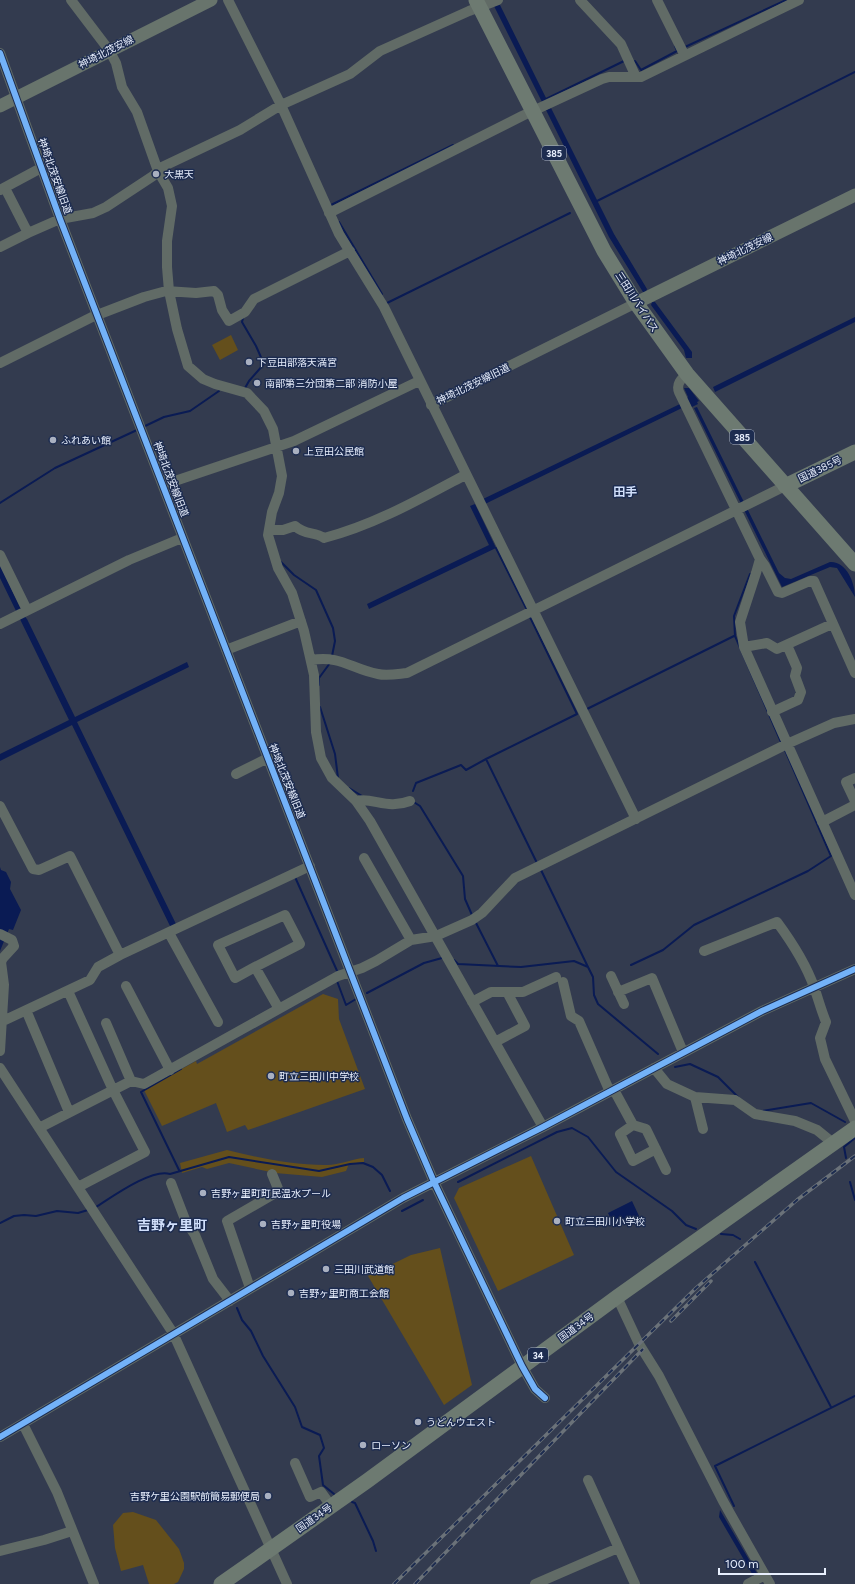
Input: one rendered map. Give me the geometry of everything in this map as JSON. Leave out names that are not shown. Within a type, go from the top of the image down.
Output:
[{"type":"highway","name":"三田川バイパス","points":[[478,4],[604,251],[636,303],[687,374],[855,564]]},
{"type":"highway","name":"国道385号","points":[[785,486],[855,452]]},
{"type":"highway","name":"国道34号","points":[[221,1584],[617,1297],[855,1128]]},
{"type":"main road","name":"神埼北茂安線","points":[[0,106],[211,0]]},
{"type":"main road","name":"神埼北茂安線","points":[[636,303],[855,195]]},
{"type":"street","points":[[71,0],[109,50],[116,63],[122,86],[137,112],[168,188],[172,206],[167,241],[167,267],[173,292],[182,352],[191,370],[202,379],[215,384],[242,390],[251,396],[271,424],[280,446],[282,476],[271,530],[270,545],[275,559],[292,593],[301,620],[311,660],[314,675],[316,732],[321,758],[332,778],[356,802],[370,821],[543,1127]]},
{"type":"street","points":[[228,0],[281,105],[329,213],[384,307],[420,381]]},
{"type":"street","points":[[0,247],[60,219],[93,213],[106,207],[153,176],[160,169],[240,130],[281,105],[350,74],[380,51],[478,4],[498,0]]},
{"type":"street","points":[[580,0],[621,44],[636,77]]},
{"type":"street","points":[[657,0],[684,54]]},
{"type":"street","points":[[329,213],[602,79],[609,77],[641,76],[799,0]]},
{"type":"street","name":"神埼北茂安線旧道","points":[[0,53],[60,219],[407,1118],[434,1182],[522,1366],[535,1388],[545,1398]]},
{"type":"street","points":[[28,233],[2,189],[41,168]]},
{"type":"street","points":[[0,363],[97,315],[144,298],[173,292],[214,291],[218,295],[222,310],[229,321],[245,312],[254,299],[350,251]]},
{"type":"street","name":"神埼北茂安線旧道","points":[[162,485],[280,446],[420,381],[431,405],[636,303]]},
{"type":"street","points":[[687,374],[681,378],[678,385],[679,392],[742,507],[760,559],[778,592],[782,593],[810,581],[814,581],[855,673]]},
{"type":"street","points":[[431,405],[636,819]]},
{"type":"street","points":[[271,530],[295,526],[301,532],[318,534],[324,538],[354,530],[410,505],[465,475]]},
{"type":"street","points":[[311,660],[331,659],[379,675],[407,673],[785,486]]},
{"type":"street","points":[[0,624],[129,560],[182,538]]},
{"type":"street","points":[[0,555],[22,613]]},
{"type":"street","points":[[760,559],[740,622],[744,647],[855,895]]},
{"type":"street","points":[[226,650],[301,620]]},
{"type":"street","points":[[744,647],[766,643],[777,649],[832,624]]},
{"type":"street","points":[[772,712],[798,700],[801,692],[795,676],[797,668],[787,645]]},
{"type":"street","points":[[39,1128],[131,1081],[144,1084],[338,976],[376,961],[411,940],[436,936],[474,919],[515,878],[787,744],[834,724],[855,719]]},
{"type":"street","points":[[236,774],[268,758]]},
{"type":"street","points":[[855,778],[846,782],[855,801]]},
{"type":"street","points":[[356,802],[362,800],[386,805],[402,804],[410,801]]},
{"type":"street","points":[[822,822],[855,805]]},
{"type":"street","points":[[0,806],[33,869],[39,870],[70,856],[120,955]]},
{"type":"street","points":[[364,858],[411,940]]},
{"type":"street","points":[[3,1021],[90,980],[98,967],[120,955],[310,866]]},
{"type":"street","points":[[285,915],[300,944],[255,967],[236,978],[218,945],[285,915]]},
{"type":"street","points":[[704,951],[777,922],[789,938],[814,987],[816,1000],[826,1022],[820,1038],[824,1059],[855,1121]]},
{"type":"street","points":[[169,933],[218,1022]]},
{"type":"street","points":[[0,1051],[4,985],[1,962],[14,946],[12,940],[4,936]]},
{"type":"street","points":[[255,967],[280,1009]]},
{"type":"street","points":[[0,1437],[173,1333],[230,1301],[403,1198],[543,1127],[683,1052],[814,987],[855,969]]},
{"type":"street","points":[[611,976],[624,1004]]},
{"type":"street","points":[[618,992],[652,978],[683,1052]]},
{"type":"street","points":[[472,1002],[491,992],[523,992],[560,980],[571,1016],[579,1021],[612,1091],[633,1125],[646,1129],[666,1170]]},
{"type":"street","points":[[126,986],[170,1070]]},
{"type":"street","points":[[68,991],[113,1090],[145,1152],[78,1187]]},
{"type":"street","points":[[495,1042],[525,1026],[507,992]]},
{"type":"street","points":[[26,1010],[69,1112]]},
{"type":"street","points":[[106,1023],[131,1081]]},
{"type":"street","points":[[0,1068],[173,1333],[287,1584]]},
{"type":"street","points":[[654,1068],[667,1084],[695,1097],[735,1100],[755,1114],[795,1121],[817,1130],[833,1143]]},
{"type":"street","points":[[695,1097],[702,1129]]},
{"type":"street","points":[[633,1125],[620,1134],[633,1161],[656,1149]]},
{"type":"street","points":[[250,1288],[227,1221],[279,1191],[272,1174]]},
{"type":"street","points":[[171,1184],[186,1222],[195,1235],[213,1279],[230,1301]]},
{"type":"street","points":[[617,1297],[639,1344],[659,1376],[723,1502],[767,1580],[748,1584]]},
{"type":"street","points":[[23,1424],[57,1492],[94,1584]]},
{"type":"street","points":[[295,1463],[310,1497],[321,1492],[330,1506]]},
{"type":"street","points":[[588,1480],[635,1584]]},
{"type":"street","points":[[0,1551],[72,1531]]},
{"type":"street","points":[[535,1584],[618,1548]]},
{"type":"shaded area","points":[[499,3],[548,102],[543,104],[494,6]]},
{"type":"shaded area","points":[[551,108],[614,234],[647,289],[646,292],[643,292],[609,237],[546,110]]},
{"type":"shaded area","points":[[652,302],[655,302],[692,352],[692,358],[686,358],[684,350],[651,305]]},
{"type":"shaded area","points":[[855,317],[855,322],[715,392],[713,387]]},
{"type":"shaded area","points":[[231,335],[238,350],[220,360],[212,345]]},
{"type":"shaded area","points":[[684,388],[689,388],[699,401],[697,402],[698,404],[690,408],[686,399],[688,397]]},
{"type":"shaded area","points":[[680,404],[682,408],[485,504],[483,499]]},
{"type":"shaded area","points":[[697,407],[779,573],[785,578],[791,579],[830,562],[836,563],[845,569],[851,579],[855,591],[855,597],[837,568],[830,567],[782,587],[694,408]]},
{"type":"shaded area","points":[[475,504],[496,548],[369,609],[367,604],[489,545],[470,506]]},
{"type":"shaded area","points":[[0,564],[75,717],[187,662],[189,667],[77,722],[177,926],[171,928],[72,725],[0,761],[0,754],[69,720],[0,578]]},
{"type":"shaded area","points":[[0,867],[1,870],[6,872],[11,882],[10,889],[21,910],[13,930],[9,929],[0,951]]},
{"type":"shaded area","points":[[323,994],[338,999],[339,1019],[365,1089],[248,1130],[245,1125],[227,1132],[216,1103],[162,1126],[144,1090],[196,1061],[197,1064]]},
{"type":"shaded area","points":[[227,1150],[300,1164],[330,1165],[364,1158],[364,1162],[349,1164],[346,1171],[322,1177],[275,1173],[229,1163],[207,1169],[202,1167],[182,1173],[180,1163]]},
{"type":"shaded area","points":[[531,1156],[574,1255],[498,1291],[454,1198],[459,1188]]},
{"type":"shaded area","points":[[632,1201],[639,1216],[615,1227],[608,1213]]},
{"type":"shaded area","points":[[440,1248],[472,1385],[444,1405],[368,1276],[411,1255]]},
{"type":"shaded area","points":[[720,1510],[758,1575],[754,1577],[719,1517]]},
{"type":"shaded area","points":[[133,1512],[156,1520],[179,1549],[184,1563],[184,1569],[178,1582],[174,1584],[149,1584],[143,1565],[121,1571],[115,1548],[113,1525],[123,1513]]},
{"type":"waterway","points":[[685,47],[786,0]]},
{"type":"waterway","points":[[635,61],[641,70],[677,51],[675,46]]},
{"type":"waterway","points":[[546,99],[624,61]]},
{"type":"waterway","points":[[597,201],[855,72]]},
{"type":"waterway","points":[[329,206],[453,145]]},
{"type":"waterway","points":[[387,303],[570,213]]},
{"type":"waterway","points":[[339,222],[382,294]]},
{"type":"waterway","points":[[243,318],[242,322],[256,346],[264,364],[249,381],[245,388]]},
{"type":"waterway","points":[[143,427],[164,417],[190,411],[219,391]]},
{"type":"waterway","points":[[0,503],[55,468],[137,430]]},
{"type":"waterway","points":[[496,548],[526,608]]},
{"type":"waterway","points":[[281,562],[294,575],[316,590],[333,628],[335,641],[332,656]]},
{"type":"waterway","points":[[750,574],[734,616],[735,636],[781,742]]},
{"type":"waterway","points":[[530,617],[577,714],[486,759],[537,863]]},
{"type":"waterway","points":[[587,709],[734,636]]},
{"type":"waterway","points":[[319,685],[319,678],[330,663]]},
{"type":"waterway","points":[[320,707],[335,754],[338,778]]},
{"type":"waterway","points":[[631,965],[663,950],[694,925],[808,871],[831,856],[785,750]]},
{"type":"waterway","points":[[413,791],[416,783],[461,765],[466,770],[486,759]]},
{"type":"waterway","points":[[349,788],[362,796]]},
{"type":"waterway","points":[[412,801],[420,806],[463,876],[465,899],[472,915]]},
{"type":"waterway","points":[[541,870],[588,967]]},
{"type":"waterway","points":[[295,877],[338,973]]},
{"type":"waterway","points":[[475,921],[498,966]]},
{"type":"waterway","points":[[367,993],[424,963],[442,958]]},
{"type":"waterway","points":[[454,960],[458,964],[521,967],[574,961],[588,967],[593,977],[594,995],[598,1004],[658,1054]]},
{"type":"waterway","points":[[337,981],[346,1005],[356,999]]},
{"type":"waterway","points":[[675,1067],[690,1064],[718,1077],[738,1097]]},
{"type":"waterway","points":[[179,1170],[141,1092],[181,1069]]},
{"type":"waterway","points":[[762,1111],[811,1103],[845,1122]]},
{"type":"waterway","points":[[458,1182],[557,1132],[572,1128],[588,1137],[616,1172],[672,1211],[686,1225],[696,1229]]},
{"type":"waterway","points":[[846,1158],[844,1147],[855,1138]]},
{"type":"waterway","points":[[96,1207],[132,1184],[153,1175],[162,1173],[170,1174],[229,1157],[319,1171],[350,1164],[363,1163],[373,1167],[382,1175],[390,1191]]},
{"type":"waterway","points":[[850,1182],[855,1200]]},
{"type":"waterway","points":[[402,1211],[423,1200]]},
{"type":"waterway","points":[[0,1223],[14,1216],[36,1216],[57,1211],[78,1213],[88,1210]]},
{"type":"waterway","points":[[721,1234],[733,1235],[740,1239]]},
{"type":"waterway","points":[[755,1262],[831,1407]]},
{"type":"waterway","points":[[237,1308],[242,1320],[251,1331],[263,1356],[295,1407],[302,1427],[320,1435],[324,1448],[319,1456],[323,1485],[334,1494]]},
{"type":"waterway","points":[[734,1506],[715,1466],[855,1396]]},
{"type":"waterway","points":[[352,1502],[355,1503],[373,1541],[376,1551]]},
{"type":"railway","points":[[394,1584],[696,1288],[797,1200],[855,1156]]},
{"type":"railway","points":[[671,1321],[711,1281]]},
{"type":"railway","points":[[415,1584],[643,1349]]},
{"type":"cycle path","points":[[0,53],[60,219],[407,1119],[434,1182],[522,1366],[535,1389],[545,1398]]},
{"type":"cycle path","points":[[0,1437],[403,1198],[543,1127],[762,1011],[855,969]]},
{"type":"place","name":"大黒天","points":[[156,174]]},
{"type":"place","name":"下豆田部落天満宮","points":[[249,362]]},
{"type":"place","name":"南部第三分団第二部 消防小屋","points":[[257,383]]},
{"type":"place","name":"ふれあい館","points":[[53,440]]},
{"type":"place","name":"上豆田公民館","points":[[296,451]]},
{"type":"place","name":"町立三田川中学校","points":[[271,1076]]},
{"type":"place","name":"吉野ヶ里町町民温水プール","points":[[203,1193]]},
{"type":"place","name":"町立三田川小学校","points":[[557,1221]]},
{"type":"place","name":"吉野ヶ里町役場","points":[[263,1224]]},
{"type":"place","name":"三田川武道館","points":[[326,1269]]},
{"type":"place","name":"吉野ヶ里町商工会館","points":[[291,1293]]},
{"type":"place","name":"うどんウエスト","points":[[418,1422]]},
{"type":"place","name":"ローソン","points":[[363,1445]]},
{"type":"place","name":"吉野ケ里公園駅前簡易郵便局","points":[[268,1496]]},
{"type":"district","name":"田手","points":[[625,492]]},
{"type":"district","name":"吉野ヶ里町","points":[[172,1225]]}]
